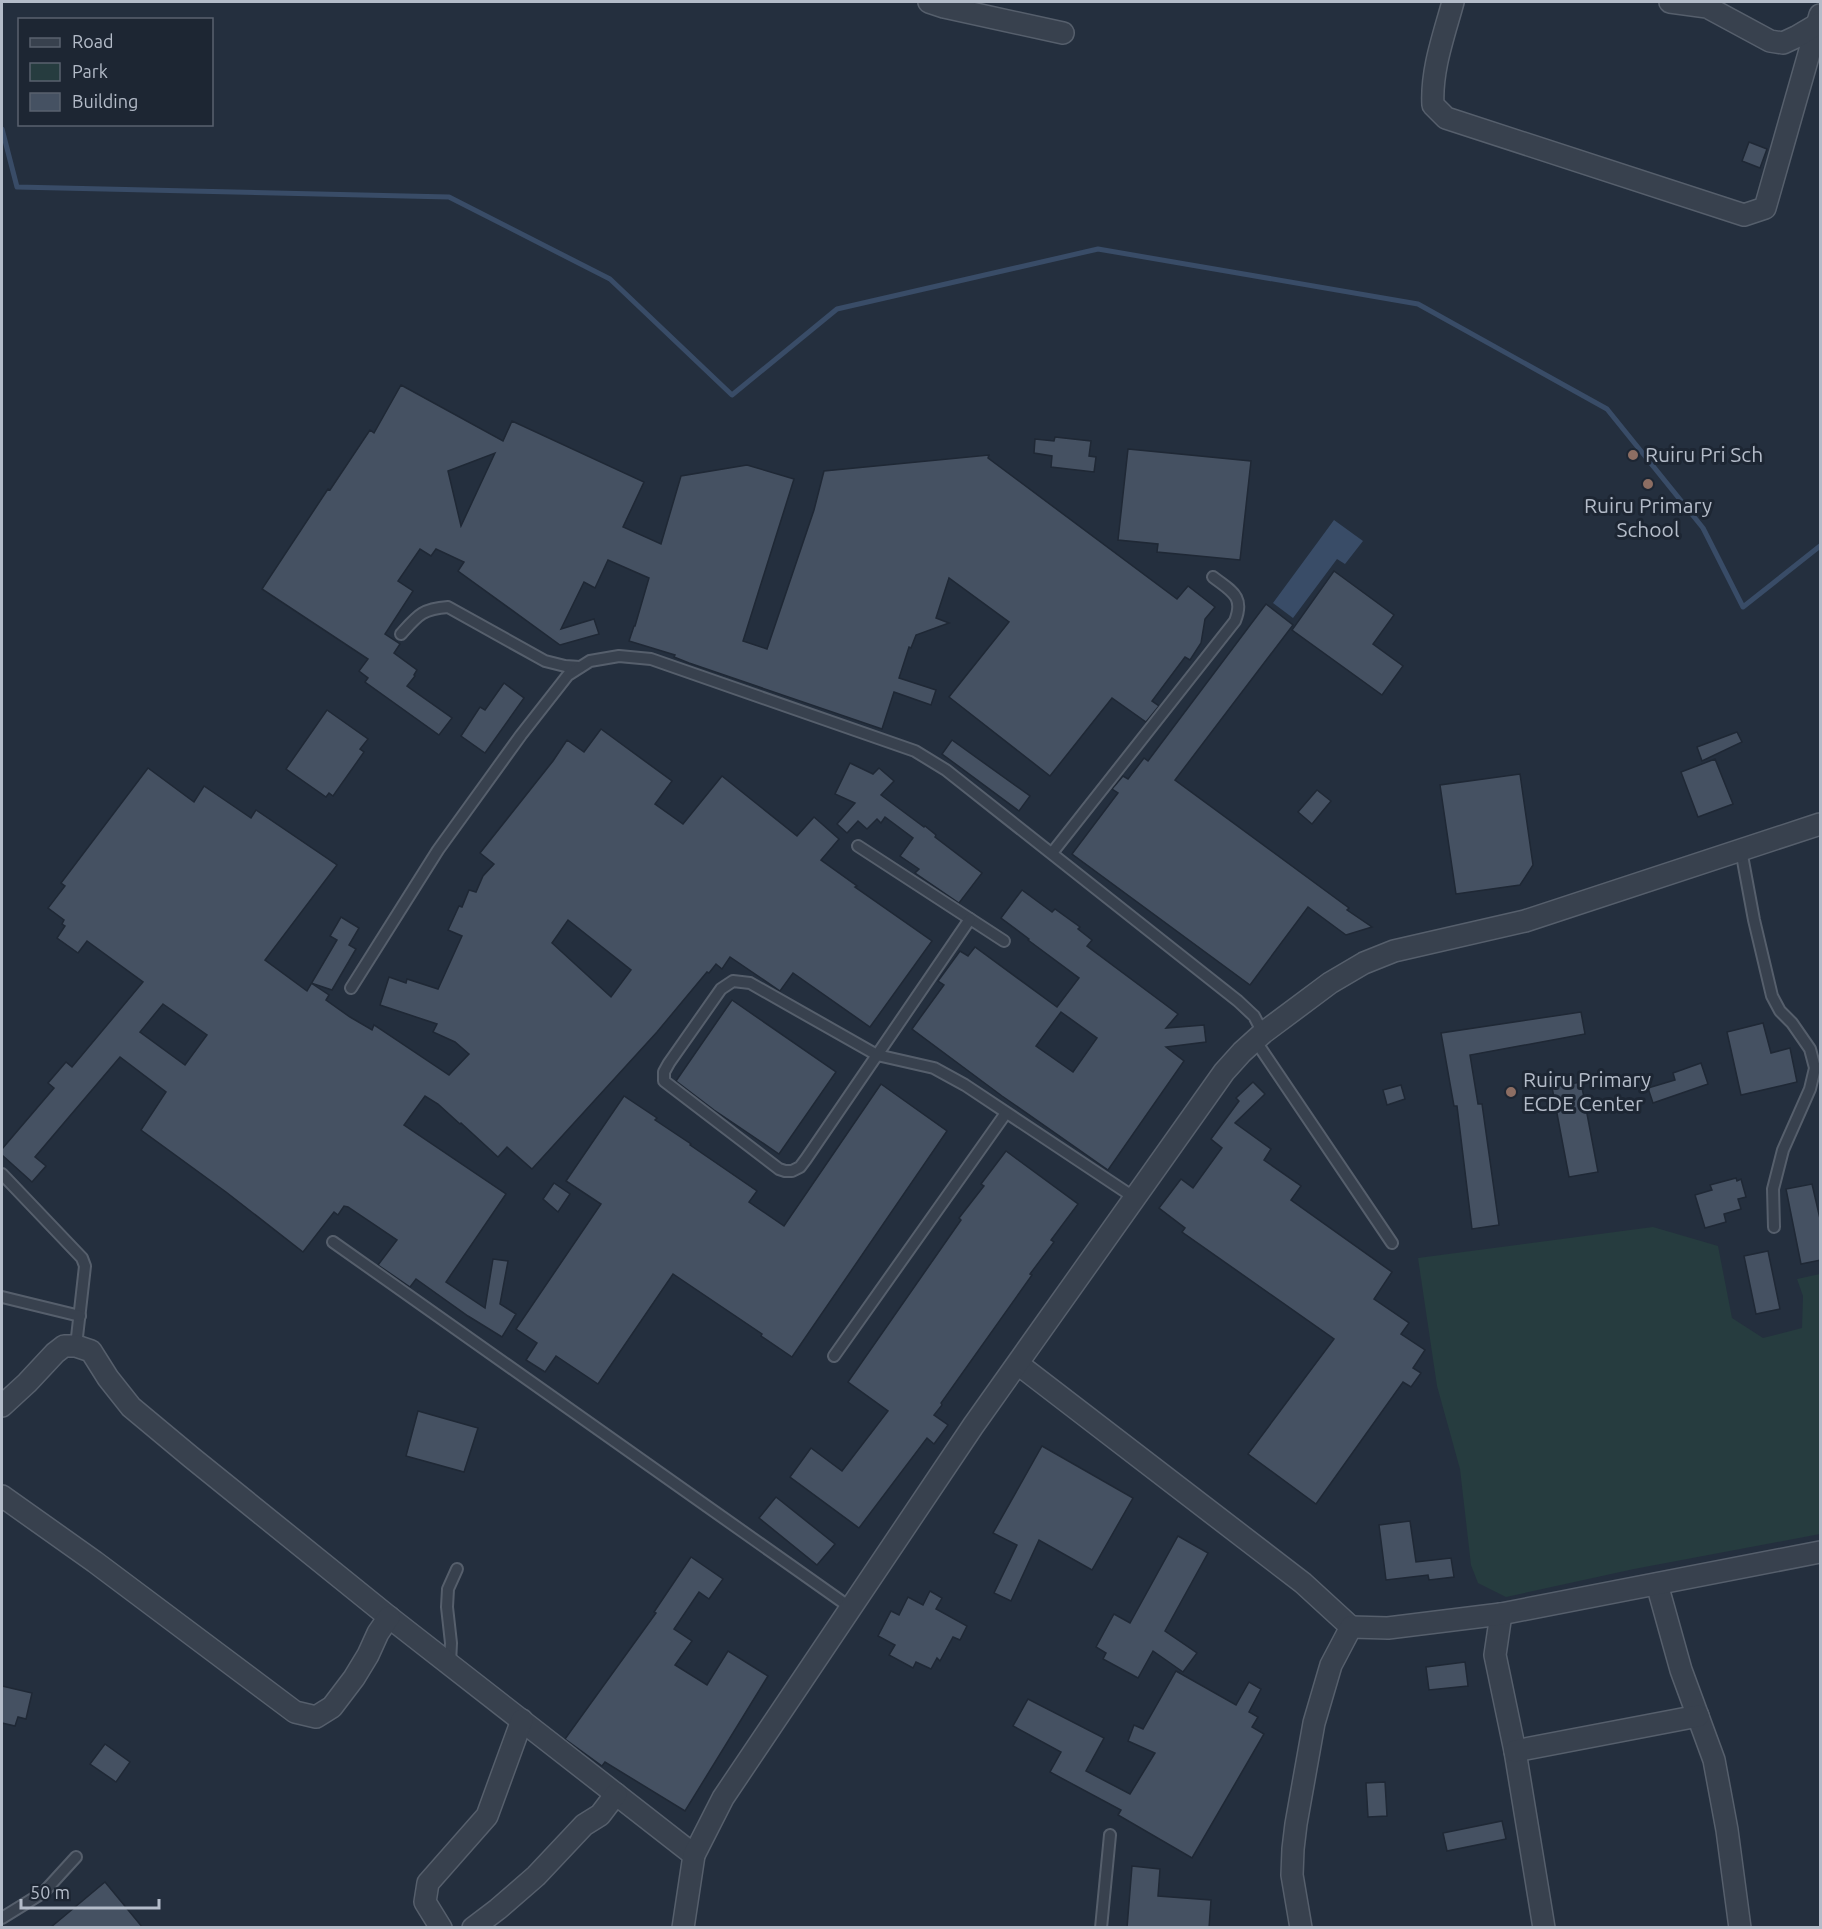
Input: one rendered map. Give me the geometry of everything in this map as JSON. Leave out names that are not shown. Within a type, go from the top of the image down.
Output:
[{"type":"street","points":[[929,2],[1063,33]]},
{"type":"street","points":[[1453,2],[1441,43],[1432,89],[1433,105],[1446,118],[1744,215],[1765,208],[1819,19]]},
{"type":"street","points":[[1670,2],[1707,7],[1770,41],[1783,43],[1796,37],[1819,19]]},
{"type":"street","points":[[683,1928],[694,1854],[723,1798],[973,1426],[1224,1072],[1259,1036],[1330,983],[1364,963],[1394,951],[1525,921],[1821,824]]},
{"type":"street","points":[[2,1406],[64,1346],[76,1346],[91,1351],[108,1378],[131,1407],[389,1617],[694,1854]]},
{"type":"street","points":[[1018,1364],[1303,1583],[1352,1627],[1388,1628],[1501,1614],[1821,1552]]},
{"type":"street","points":[[2,1496],[95,1562],[295,1712],[316,1717],[332,1707],[354,1678],[389,1617]]},
{"type":"street","points":[[1657,1584],[1681,1670],[1714,1760],[1727,1830],[1740,1928]]},
{"type":"street","points":[[1501,1614],[1495,1655],[1515,1751],[1544,1928]]},
{"type":"street","points":[[1301,1928],[1292,1875],[1296,1824],[1314,1723],[1331,1665],[1352,1627]]},
{"type":"street","points":[[1515,1751],[1698,1716]]},
{"type":"street","points":[[441,1928],[425,1902],[428,1883],[487,1816],[522,1720]]},
{"type":"street","points":[[473,1928],[536,1876],[584,1824],[600,1815],[616,1794]]},
{"type":"lane","points":[[1052,853],[1235,621],[1240,609],[1236,595],[1213,577]]},
{"type":"lane","points":[[401,634],[418,615],[430,608],[448,608],[545,661],[581,667]]},
{"type":"lane","points":[[351,988],[438,850],[521,735],[568,675],[590,661],[619,657],[651,659],[915,751],[946,770],[1052,853],[1254,1016],[1259,1036],[1392,1243]]},
{"type":"lane","points":[[858,846],[1004,941]]},
{"type":"lane","points":[[1741,850],[1754,920],[1772,996],[1780,1011],[1806,1042],[1815,1068],[1810,1089],[1783,1150],[1773,1189],[1774,1227]]},
{"type":"lane","points":[[970,919],[877,1055],[811,1153],[800,1167],[792,1171],[779,1169],[664,1081],[664,1072],[669,1063],[721,989],[733,981],[750,983],[877,1055],[934,1068],[1135,1198]]},
{"type":"lane","points":[[834,1356],[1006,1113]]},
{"type":"lane","points":[[2,1174],[82,1258],[85,1266],[76,1346]]},
{"type":"lane","points":[[333,1242],[851,1608]]},
{"type":"lane","points":[[2,1297],[80,1316]]},
{"type":"lane","points":[[450,1664],[448,1589],[457,1569]]},
{"type":"lane","points":[[1101,1928],[1110,1835]]},
{"type":"lane","points":[[2,1918],[44,1892],[76,1857]]},
{"type":"green space","points":[[1653,1227],[1718,1246],[1732,1318],[1763,1338],[1802,1328],[1803,1296],[1797,1279],[1820,1274],[1820,1534],[1634,1569],[1506,1597],[1478,1583],[1471,1565],[1460,1469],[1437,1386],[1418,1258]]},
{"type":"water","points":[[1334,520],[1363,541],[1345,564],[1337,559],[1293,618],[1273,603]]},
{"type":"building","points":[[1749,142],[1767,149],[1760,168],[1742,161]]},
{"type":"building","points":[[401,385],[503,441],[512,421],[644,482],[623,527],[661,544],[681,476],[747,465],[794,479],[743,641],[767,649],[814,510],[824,471],[989,455],[988,458],[1177,599],[1188,586],[1215,607],[1205,619],[1201,643],[1190,660],[1185,657],[1152,701],[1159,706],[1146,722],[1112,698],[1050,776],[949,697],[1009,622],[949,578],[936,618],[949,623],[916,635],[911,648],[909,647],[899,678],[936,690],[931,705],[894,692],[882,729],[689,663],[674,657],[675,655],[629,641],[649,578],[608,560],[595,588],[584,582],[561,629],[594,619],[599,634],[560,645],[458,571],[464,562],[436,549],[431,556],[420,549],[398,581],[413,591],[385,634],[400,644],[394,653],[417,670],[407,686],[452,718],[439,735],[365,682],[368,678],[359,671],[368,659],[262,589],[370,430],[374,433]],"holes":[[[495,453],[461,526],[448,471]]]},
{"type":"building","points":[[1055,437],[1091,441],[1089,456],[1096,457],[1094,472],[1051,467],[1052,456],[1034,453],[1035,439],[1054,441]]},
{"type":"building","points":[[1128,449],[1251,461],[1240,560],[1157,552],[1158,544],[1118,540]]},
{"type":"building","points":[[1334,571],[1394,615],[1373,644],[1403,666],[1382,695],[1292,630]]},
{"type":"building","points":[[1266,604],[1293,625],[1175,780],[1372,927],[1346,935],[1308,907],[1250,985],[1072,854],[1118,793],[1112,789],[1123,776],[1128,779],[1144,758],[1148,761]]},
{"type":"building","points":[[504,683],[524,698],[485,753],[461,736],[480,707],[485,710]]},
{"type":"building","points":[[327,710],[368,739],[360,749],[364,752],[333,796],[329,793],[326,797],[286,769]]},
{"type":"building","points":[[601,729],[672,781],[655,804],[683,824],[722,776],[797,836],[814,817],[839,839],[821,860],[932,941],[870,1027],[793,973],[780,991],[730,957],[722,969],[716,964],[532,1169],[507,1147],[498,1157],[461,1123],[425,1096],[404,1125],[506,1194],[446,1282],[485,1308],[493,1259],[508,1261],[500,1304],[516,1314],[502,1337],[416,1279],[410,1287],[378,1265],[397,1240],[348,1207],[344,1206],[338,1215],[334,1212],[303,1252],[141,1130],[166,1092],[120,1057],[35,1157],[46,1166],[32,1182],[2,1155],[2,1149],[54,1088],[48,1083],[66,1062],[72,1067],[143,982],[87,941],[78,953],[57,938],[65,926],[62,924],[64,920],[48,908],[65,886],[61,883],[148,768],[194,802],[204,786],[251,818],[256,810],[337,865],[265,960],[307,991],[312,983],[329,995],[326,1000],[350,1017],[372,1030],[374,1025],[449,1075],[469,1054],[455,1042],[433,1032],[437,1024],[380,1005],[389,977],[406,983],[407,979],[438,989],[462,936],[448,930],[469,890],[476,892],[483,876],[494,864],[480,853],[567,740],[584,752]],"holes":[[[568,920],[631,970],[611,997],[552,943]],[[163,1004],[207,1035],[185,1065],[140,1032]]]},
{"type":"building","points":[[1737,732],[1742,742],[1702,761],[1697,747]]},
{"type":"building","points":[[952,740],[1030,796],[1019,811],[942,754]]},
{"type":"building","points":[[1715,759],[1733,804],[1698,817],[1681,772]]},
{"type":"building","points":[[850,763],[873,774],[879,768],[894,781],[881,795],[925,826],[936,835],[935,837],[982,873],[959,903],[915,873],[919,869],[900,856],[913,838],[885,817],[881,823],[877,819],[867,829],[858,821],[847,833],[837,824],[855,803],[835,794]]},
{"type":"building","points":[[1520,774],[1533,865],[1520,885],[1456,894],[1440,785]]},
{"type":"building","points":[[1317,790],[1331,801],[1312,824],[1298,812]]},
{"type":"building","points":[[1022,890],[1052,912],[1055,909],[1080,927],[1078,929],[1092,940],[1087,946],[1178,1014],[1166,1028],[1204,1025],[1206,1042],[1166,1047],[1184,1061],[1108,1170],[1002,1096],[912,1029],[944,985],[938,981],[960,951],[968,956],[975,947],[1057,1007],[1079,978],[1001,918]],"holes":[[[1061,1012],[1097,1038],[1073,1072],[1036,1046]]]},
{"type":"building","points":[[341,917],[359,928],[349,945],[356,949],[332,990],[312,983],[337,940],[330,936]]},
{"type":"building","points":[[732,1000],[836,1072],[779,1154],[676,1081]]},
{"type":"building","points":[[1581,1012],[1585,1034],[1470,1055],[1478,1104],[1482,1104],[1499,1225],[1472,1229],[1457,1106],[1454,1106],[1441,1033]]},
{"type":"building","points":[[1763,1023],[1771,1053],[1790,1048],[1797,1082],[1741,1095],[1727,1032]]},
{"type":"building","points":[[1701,1063],[1708,1084],[1653,1103],[1648,1088],[1675,1080],[1673,1073]]},
{"type":"building","points":[[1253,1082],[1265,1094],[1235,1123],[1271,1149],[1264,1160],[1301,1186],[1291,1200],[1392,1272],[1374,1299],[1409,1323],[1401,1334],[1425,1350],[1413,1368],[1421,1373],[1411,1387],[1403,1382],[1316,1504],[1248,1454],[1334,1339],[1182,1232],[1185,1228],[1159,1208],[1181,1179],[1193,1188],[1222,1148],[1211,1139],[1239,1101],[1236,1098]]},
{"type":"building","points":[[1581,1082],[1598,1172],[1569,1177],[1552,1087]]},
{"type":"building","points":[[881,1084],[947,1131],[792,1357],[673,1274],[598,1384],[556,1356],[545,1372],[526,1360],[537,1343],[516,1329],[601,1204],[566,1181],[624,1096],[757,1191],[749,1202],[784,1226]]},
{"type":"building","points":[[1401,1085],[1405,1099],[1387,1105],[1383,1090]]},
{"type":"building","points":[[1006,1151],[1078,1204],[1051,1240],[1054,1242],[1030,1274],[1032,1275],[941,1403],[942,1405],[934,1415],[948,1425],[934,1444],[927,1438],[859,1528],[790,1477],[811,1448],[842,1471],[888,1411],[848,1382],[961,1220],[959,1218],[984,1186],[981,1184]]},
{"type":"building","points":[[1736,1178],[1737,1181],[1741,1179],[1746,1197],[1738,1199],[1741,1209],[1724,1214],[1726,1222],[1705,1228],[1695,1195],[1712,1190],[1710,1185]]},
{"type":"building","points":[[554,1183],[570,1194],[558,1212],[543,1199]]},
{"type":"building","points":[[1812,1184],[1821,1223],[1821,1260],[1801,1264],[1786,1189]]},
{"type":"building","points":[[1768,1251],[1780,1309],[1756,1314],[1744,1256]]},
{"type":"building","points":[[418,1411],[478,1428],[464,1472],[406,1456]]},
{"type":"building","points":[[1042,1446],[1133,1498],[1092,1570],[1039,1540],[1011,1601],[994,1593],[1017,1545],[993,1533]]},
{"type":"building","points":[[776,1497],[835,1544],[817,1565],[759,1518]]},
{"type":"building","points":[[1410,1521],[1416,1562],[1451,1558],[1454,1577],[1429,1580],[1428,1575],[1386,1580],[1379,1525]]},
{"type":"building","points":[[1178,1536],[1208,1553],[1165,1631],[1197,1653],[1183,1672],[1153,1651],[1138,1678],[1103,1659],[1106,1653],[1096,1647],[1114,1614],[1130,1623]]},
{"type":"building","points":[[691,1557],[723,1579],[709,1599],[699,1592],[674,1629],[692,1641],[675,1665],[707,1685],[728,1651],[768,1676],[685,1811],[605,1762],[602,1766],[565,1739],[656,1613],[654,1612]]},
{"type":"building","points":[[930,1591],[942,1598],[936,1609],[967,1626],[960,1640],[953,1637],[940,1661],[937,1658],[931,1669],[916,1662],[913,1668],[889,1655],[895,1645],[878,1636],[891,1611],[899,1615],[908,1597],[923,1605]]},
{"type":"building","points":[[1465,1662],[1468,1686],[1429,1690],[1426,1667]]},
{"type":"building","points":[[1176,1671],[1236,1705],[1249,1682],[1261,1689],[1249,1712],[1258,1717],[1252,1727],[1264,1734],[1192,1858],[1118,1815],[1121,1810],[1050,1772],[1061,1752],[1013,1726],[1028,1699],[1104,1738],[1086,1771],[1130,1794],[1155,1753],[1128,1741],[1134,1725],[1143,1729]]},
{"type":"building","points":[[2,1686],[32,1693],[26,1719],[18,1717],[15,1726],[2,1723]]},
{"type":"building","points":[[105,1744],[130,1762],[116,1782],[90,1764]]},
{"type":"building","points":[[1385,1782],[1387,1816],[1368,1817],[1366,1783]]},
{"type":"building","points":[[1502,1821],[1506,1839],[1447,1851],[1443,1833]]},
{"type":"building","points":[[1132,1866],[1160,1869],[1158,1896],[1211,1900],[1209,1928],[1127,1928]]},
{"type":"building","points":[[105,1882],[143,1928],[50,1928]]},
{"type":"waterway","points":[[2,129],[17,187],[449,197],[610,279],[732,395],[837,309],[1098,249],[1418,304],[1607,409],[1703,528],[1743,607],[1820,546]]},
{"type":"place","name":"Ruiru Pri Sch","points":[[1633,455]]},
{"type":"place","name":"Ruiru Primary School","points":[[1648,484]]},
{"type":"place","name":"Ruiru Primary ECDE Center","points":[[1511,1092]]}]
